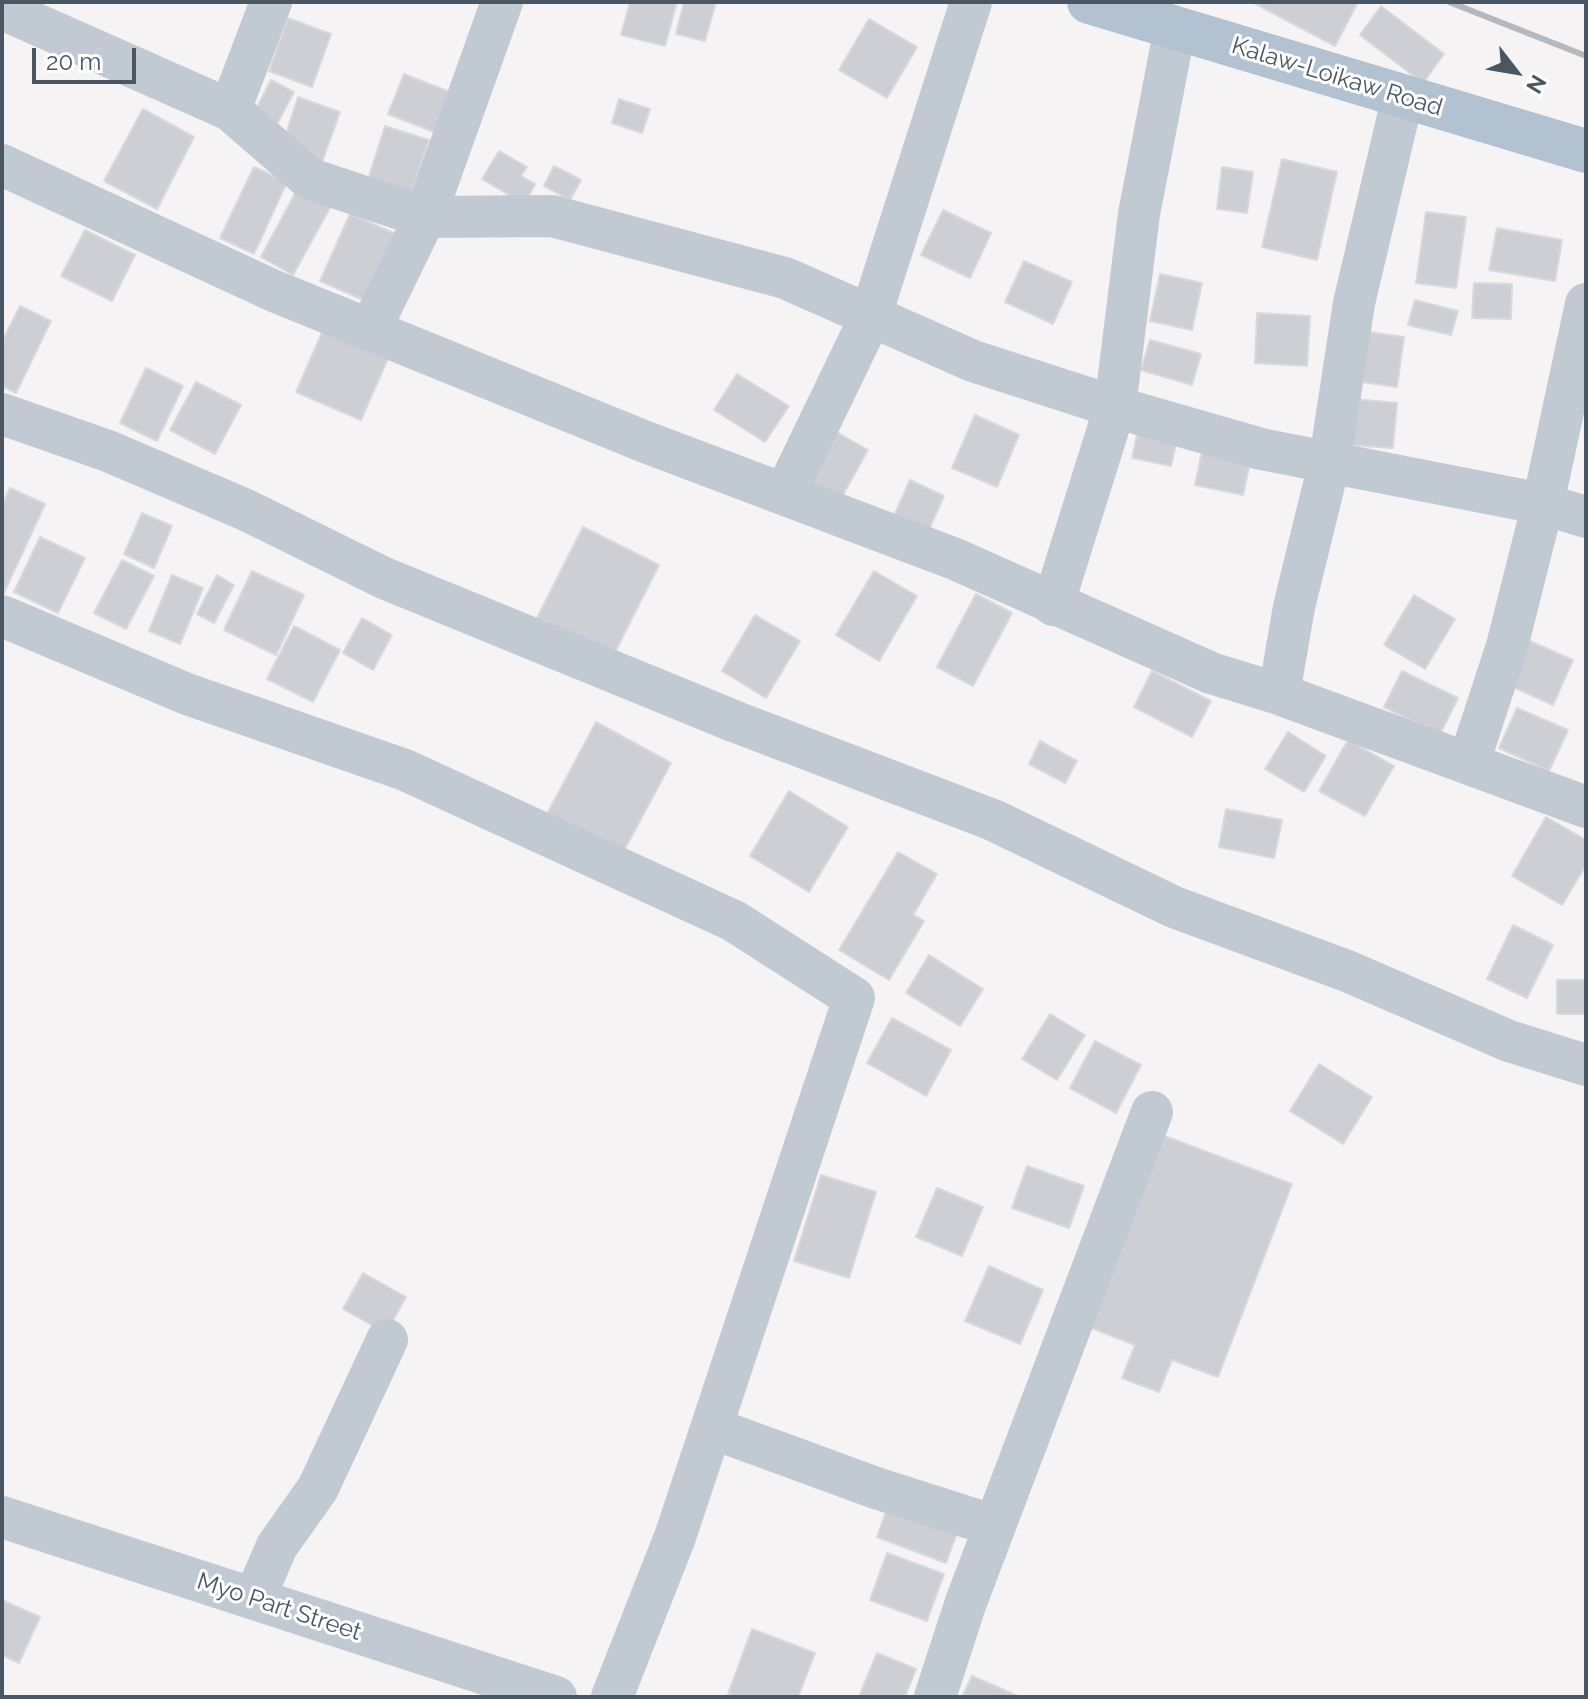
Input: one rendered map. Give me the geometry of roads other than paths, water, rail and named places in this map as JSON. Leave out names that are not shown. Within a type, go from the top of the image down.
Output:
[{"type":"main road","name":"Kalaw-Loikaw Road","points":[[1089,2],[1586,151]]},
{"type":"street","points":[[230,110],[271,2]]},
{"type":"street","points":[[371,328],[425,217],[502,2]]},
{"type":"street","points":[[786,492],[870,318],[971,2]]},
{"type":"street","points":[[2,9],[230,110],[310,179],[425,217],[552,216],[785,278],[973,361],[1115,407],[1261,449],[1330,460],[1543,504],[1586,517]]},
{"type":"street","points":[[1053,605],[1115,407],[1139,214],[1175,28]]},
{"type":"street","points":[[1279,694],[1294,607],[1330,460],[1354,303],[1403,96]]},
{"type":"street","points":[[2,165],[274,291],[643,441],[786,492],[955,559],[1211,673],[1279,694],[1586,807]]},
{"type":"street","points":[[1469,762],[1507,646],[1543,504],[1586,304]]},
{"type":"street","points":[[2,414],[108,451],[232,504],[384,578],[736,722],[993,820],[1174,907],[1347,971],[1509,1041],[1586,1065]]},
{"type":"street","points":[[2,616],[187,694],[405,770],[734,921],[854,998],[675,1537],[612,1697]]},
{"type":"street","points":[[935,1697],[995,1526],[1152,1112]]},
{"type":"street","points":[[254,1599],[277,1546],[318,1488],[387,1340]]},
{"type":"street","points":[[712,1428],[876,1488],[995,1526]]},
{"type":"street","name":"Myo Part Street","points":[[2,1517],[556,1697]]},
{"type":"railway","points":[[1449,2],[1586,56]]}]
